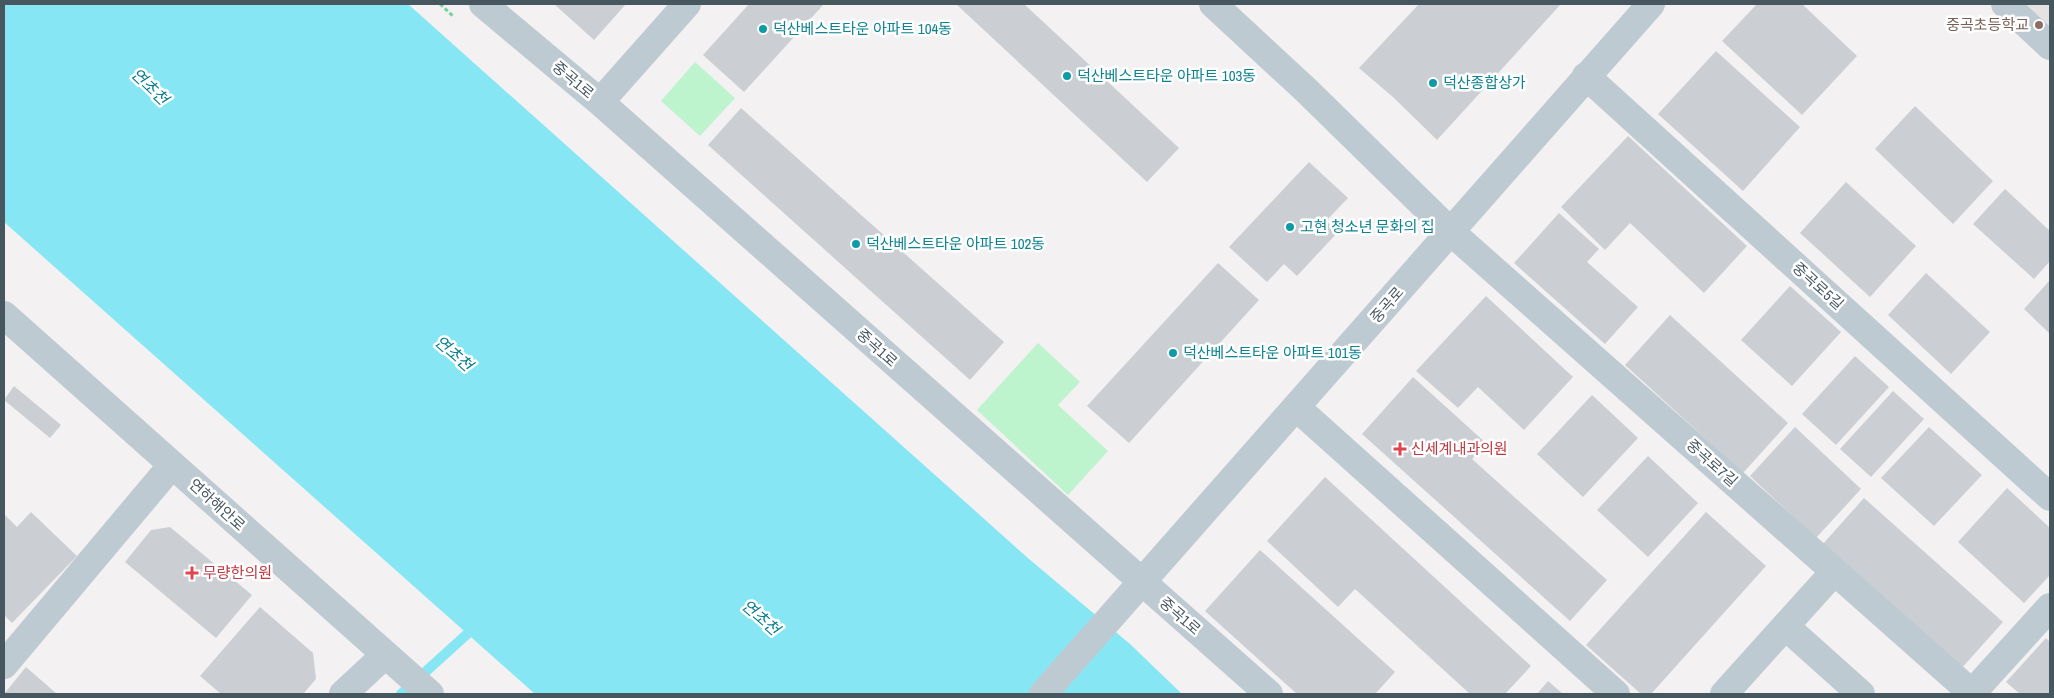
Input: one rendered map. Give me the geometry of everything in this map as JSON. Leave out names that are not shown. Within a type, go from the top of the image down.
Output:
[{"type":"street","name":"중곡1로","points":[[483,4],[600,102],[1269,694]]},
{"type":"street","points":[[600,102],[687,4]]},
{"type":"street","name":"중곡로7길","points":[[1212,4],[1306,90],[1451,232],[1972,694]]},
{"type":"street","name":"중곡로","points":[[1043,694],[1651,4]]},
{"type":"street","points":[[2005,4],[2050,46]]},
{"type":"street","name":"중곡로5길","points":[[1586,76],[2050,497]]},
{"type":"street","name":"연하해안로","points":[[5,320],[430,694]]},
{"type":"street","points":[[1297,408],[1616,694]]},
{"type":"street","points":[[4,665],[172,465]]},
{"type":"street","points":[[1724,694],[1834,572]]},
{"type":"street","points":[[1972,694],[2050,607]]},
{"type":"street","points":[[1785,626],[1861,694]]},
{"type":"street","points":[[343,694],[385,655]]},
{"type":"shaded area","name":"중곡초등학교","points":[[2005,4],[2050,4],[2050,46]]},
{"type":"green space","points":[[695,62],[735,98],[700,136],[661,101]]},
{"type":"green space","points":[[1038,343],[1080,382],[1058,405],[1108,451],[1068,495],[977,410]]},
{"type":"water","name":"연초천","points":[[4,4],[408,4],[1029,559],[1130,644],[1182,694],[535,694],[4,222]]},
{"type":"building","points":[[554,4],[626,4],[594,40]]},
{"type":"building","name":"덕산베스트타운 아파트 104동","points":[[749,4],[824,4],[744,92],[703,55]]},
{"type":"building","name":"덕산베스트타운 아파트 103동","points":[[956,4],[1024,4],[1179,148],[1147,182]]},
{"type":"building","name":"덕산종합상가","points":[[1419,4],[1561,4],[1437,140],[1394,98],[1359,68]]},
{"type":"building","points":[[1757,4],[1802,4],[1857,56],[1802,115],[1722,41]]},
{"type":"building","points":[[1716,51],[1800,127],[1743,191],[1658,114]]},
{"type":"building","points":[[1915,106],[1993,181],[1953,224],[1875,149]]},
{"type":"building","name":"덕산베스트타운 아파트 102동","points":[[741,108],[1004,342],[970,380],[708,145]]},
{"type":"building","points":[[1628,136],[1747,246],[1704,293],[1630,223],[1605,250],[1561,207]]},
{"type":"building","name":"고현 청소년 문화의 집","points":[[1309,162],[1348,198],[1326,221],[1338,232],[1297,276],[1284,264],[1267,282],[1229,247]]},
{"type":"building","points":[[1846,182],[1916,246],[1870,297],[1800,233]]},
{"type":"building","points":[[2005,189],[2050,231],[2050,261],[2034,279],[1973,224]]},
{"type":"building","points":[[1559,213],[1599,249],[1587,262],[1638,307],[1605,344],[1514,263]]},
{"type":"building","name":"덕산베스트타운 아파트 101동","points":[[1218,263],[1259,300],[1129,443],[1087,406]]},
{"type":"building","points":[[1926,273],[1990,332],[1951,374],[1888,315]]},
{"type":"building","points":[[2050,280],[2050,334],[2024,309]]},
{"type":"building","points":[[1790,286],[1841,332],[1792,386],[1741,340]]},
{"type":"building","points":[[1486,296],[1573,377],[1524,430],[1478,387],[1458,408],[1416,371]]},
{"type":"building","points":[[1670,315],[1788,423],[1743,473],[1625,365]]},
{"type":"building","points":[[1855,356],[1889,387],[1836,445],[1802,414]]},
{"type":"building","points":[[1413,377],[1487,444],[1472,459],[1607,580],[1570,621],[1362,434]]},
{"type":"building","points":[[14,386],[61,425],[50,438],[4,400]]},
{"type":"building","points":[[1893,391],[1924,419],[1871,477],[1840,449]]},
{"type":"building","points":[[1592,395],[1638,438],[1583,497],[1537,454]]},
{"type":"building","points":[[1795,427],[1861,489],[1816,538],[1750,476]]},
{"type":"building","points":[[1929,427],[1982,475],[1934,526],[1881,478]]},
{"type":"building","points":[[1648,456],[1698,503],[1648,557],[1597,510]]},
{"type":"building","points":[[1325,477],[1531,666],[1505,694],[1470,694],[1355,589],[1338,607],[1267,541]]},
{"type":"building","points":[[2007,488],[2050,528],[2050,575],[2024,603],[1958,542]]},
{"type":"building","points":[[1864,498],[2003,622],[1960,670],[1822,545]]},
{"type":"building","points":[[31,512],[77,556],[12,623],[4,615],[4,514],[17,527]]},
{"type":"building","points":[[1706,512],[1766,566],[1651,694],[1641,694],[1586,645]]},
{"type":"building","points":[[170,527],[252,595],[216,638],[125,562],[151,530]]},
{"type":"building","points":[[1260,550],[1395,672],[1375,694],[1297,694],[1205,611]]},
{"type":"building","points":[[260,607],[313,653],[316,679],[303,694],[221,694],[200,676]]},
{"type":"building","points":[[2046,638],[2050,642],[2050,694],[2020,694],[2006,682]]},
{"type":"building","points":[[26,667],[57,694],[4,694]]},
{"type":"building","points":[[1548,681],[1563,694],[1537,694]]},
{"type":"waterway","points":[[401,694],[476,626]]},
{"type":"place","name":"중곡초등학교","points":[[2039,25]]},
{"type":"place","name":"덕산베스트타운 아파트 104동","points":[[763,29]]},
{"type":"place","name":"덕산베스트타운 아파트 103동","points":[[1067,76]]},
{"type":"place","name":"덕산종합상가","points":[[1433,83]]},
{"type":"place","name":"고현 청소년 문화의 집","points":[[1290,227]]},
{"type":"place","name":"덕산베스트타운 아파트 102동","points":[[856,244]]},
{"type":"place","name":"덕산베스트타운 아파트 101동","points":[[1173,353]]},
{"type":"place","name":"신세계내과의원","points":[[1400,449]]},
{"type":"place","name":"무량한의원","points":[[192,573]]}]
